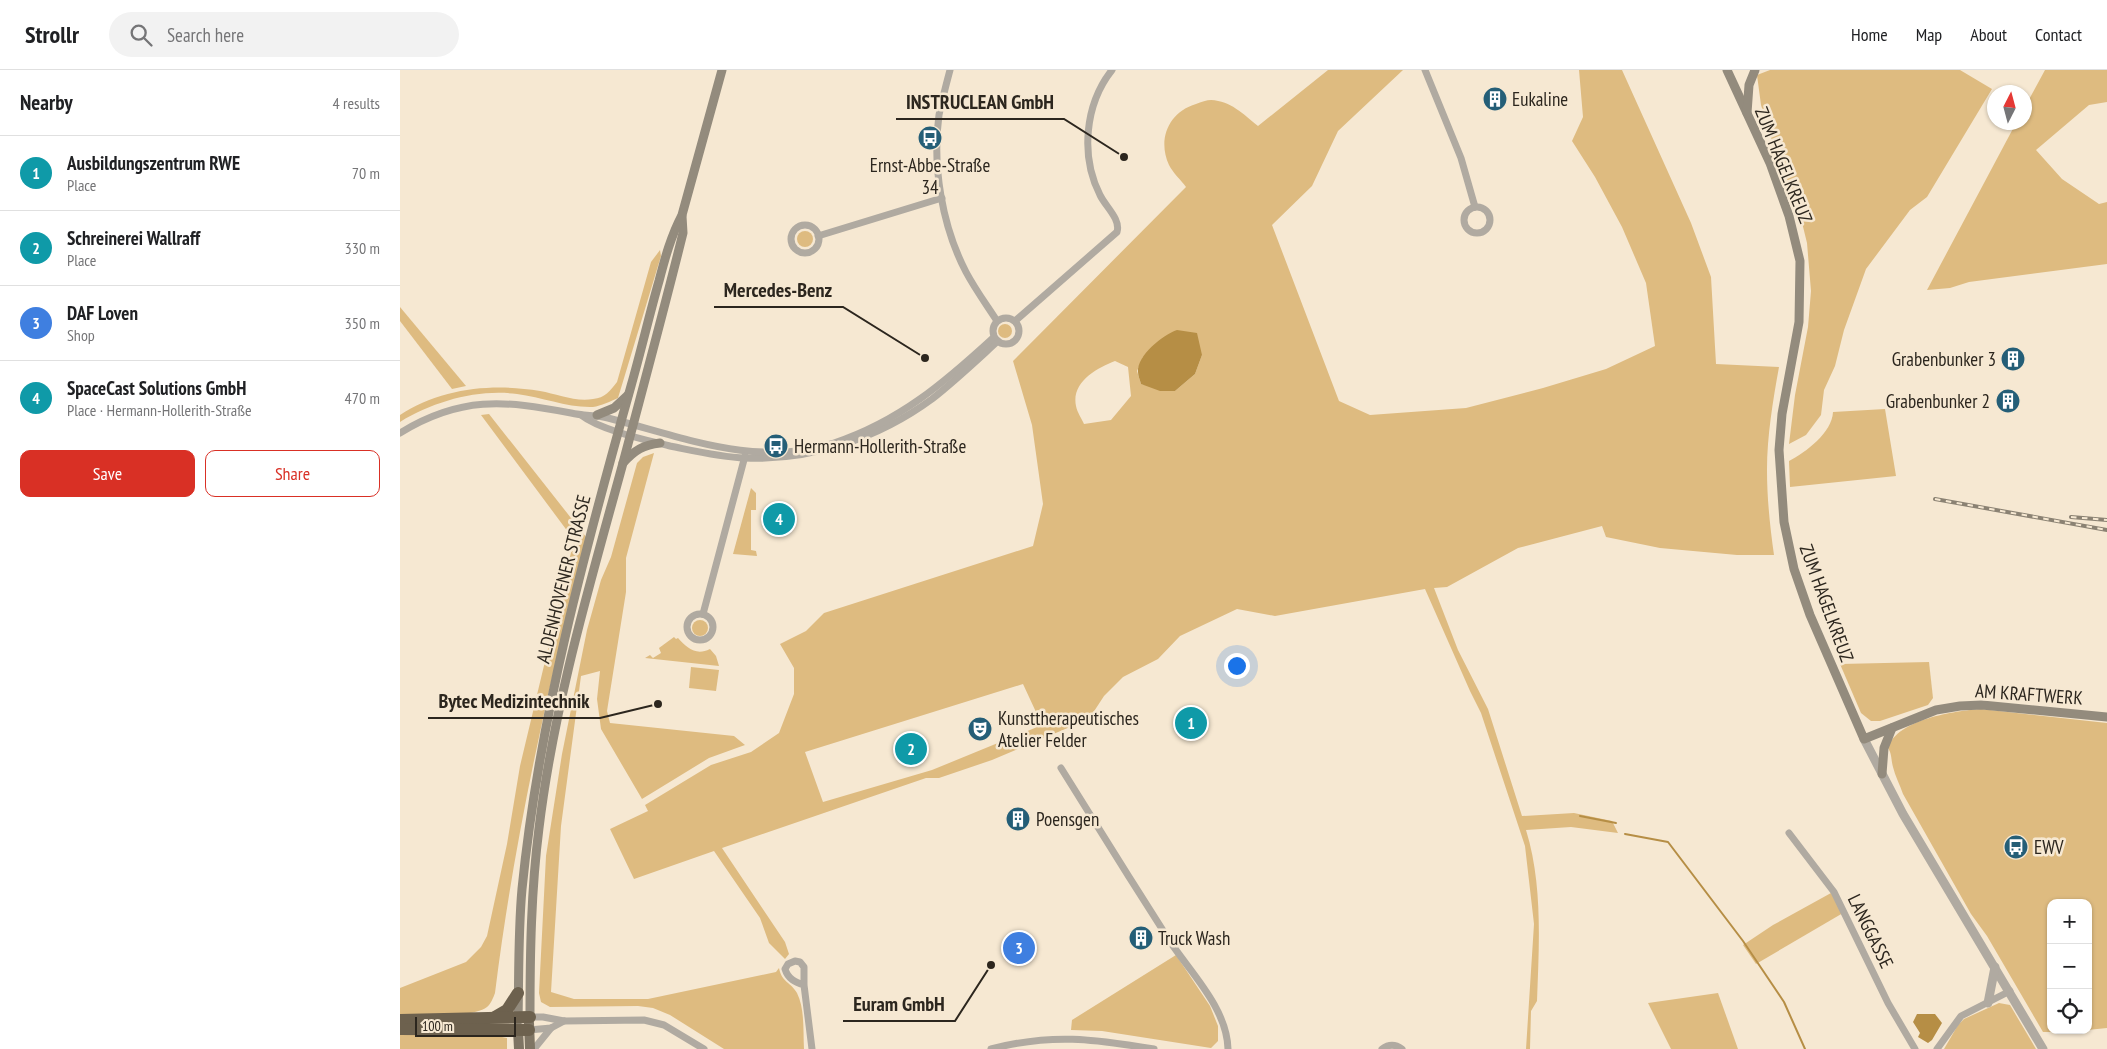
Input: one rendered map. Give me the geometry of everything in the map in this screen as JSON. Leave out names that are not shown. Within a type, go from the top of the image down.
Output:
[{"type":"highway","points":[[494,1018],[507,1010],[518,993]]},
{"type":"highway","points":[[400,1020],[494,1018],[524,1024]]},
{"type":"highway","points":[[400,1028],[486,1028],[524,1024]]},
{"type":"main road","name":"ALDENHOVENER STRASSE","points":[[532,1049],[524,1024],[518,993],[518,944],[522,891],[542,750],[555,684],[584,561],[673,232],[682,215],[722,70]]},
{"type":"main road","name":"ZUM HAGELKREUZ","points":[[1727,70],[1770,163],[1788,216],[1800,261],[1799,322],[1782,414],[1779,450],[1784,522],[1794,570],[1810,615],[1864,739]]},
{"type":"main road","points":[[1747,115],[1749,85],[1755,70]]},
{"type":"main road","name":"ALDENHOVENER STRASSE","points":[[519,1049],[524,1024],[539,827],[551,752],[579,625],[683,233],[682,215]]},
{"type":"main road","points":[[597,415],[614,408],[629,394]]},
{"type":"main road","points":[[623,463],[636,449],[648,444],[660,443]]},
{"type":"main road","name":"AM KRAFTWERK","points":[[1864,739],[1936,710],[1974,705],[2107,717]]},
{"type":"main road","points":[[1882,774],[1884,748],[1892,728]]},
{"type":"street","points":[[950,70],[939,116],[938,152],[942,198],[949,230],[966,270],[996,321]]},
{"type":"street","points":[[1015,321],[1116,232],[1117,221],[1099,194],[1088,156],[1088,133],[1092,113],[1098,93],[1112,70]]},
{"type":"street","points":[[1425,70],[1461,158],[1475,207]]},
{"type":"street","points":[[818,236],[942,198]]},
{"type":"street","points":[[1005,317],[1015,321],[1019,329],[1017,338],[1006,344],[996,339],[992,330],[996,321],[1005,317]]},
{"type":"street","points":[[400,433],[442,412],[478,404],[516,403],[581,415],[597,415],[660,443],[720,455],[775,452],[815,447],[834,443],[880,424],[946,381],[996,339]]},
{"type":"street","points":[[581,415],[590,422],[620,426]]},
{"type":"street","points":[[631,430],[692,441],[746,454]]},
{"type":"street","points":[[703,614],[746,454]]},
{"type":"street","name":"ZUM HAGELKREUZ","points":[[1864,739],[1903,814],[2043,1049]]},
{"type":"street","points":[[1061,768],[1171,943],[1213,1004],[1227,1036],[1228,1049]]},
{"type":"street","name":"LANGGASSE","points":[[1789,834],[1834,892],[1888,1002],[1914,1049]]},
{"type":"street","points":[[1988,1002],[1995,967]]},
{"type":"street","points":[[804,985],[812,1049]]},
{"type":"street","points":[[1937,1049],[1961,1016],[2010,991]]},
{"type":"street","points":[[524,1024],[544,1017],[564,1021],[644,1020],[664,1025],[704,1049]]},
{"type":"street","points":[[532,1049],[551,1028],[564,1021]]},
{"type":"street","points":[[524,1024],[551,1028]]},
{"type":"street","points":[[991,1049],[1018,1042],[1066,1038],[1101,1040],[1154,1049]]},
{"type":"street","points":[[1382,1049],[1389,1045],[1395,1045],[1402,1049]]},
{"type":"shaded area","points":[[1328,70],[1403,70],[1338,131],[1312,186],[1272,225],[1339,401],[1370,415],[1466,408],[1606,369],[1655,346],[1646,283],[1622,227],[1595,177],[1572,141],[1583,117],[1579,70],[1622,70],[1691,223],[1711,277],[1716,364],[1779,367],[1767,457],[1768,502],[1774,555],[1737,555],[1660,548],[1606,537],[1602,526],[1518,548],[1447,587],[1434,588],[1458,650],[1488,709],[1522,816],[1574,813],[1612,821],[1618,833],[1571,827],[1526,830],[1535,872],[1539,915],[1537,1001],[1531,1011],[1530,1049],[1526,1049],[1534,924],[1525,846],[1481,713],[1425,589],[1275,616],[1237,609],[1180,636],[1158,659],[1123,677],[1104,696],[1089,719],[992,760],[939,778],[926,778],[722,848],[785,942],[789,954],[785,959],[769,943],[760,918],[714,851],[634,879],[610,829],[648,811],[645,805],[711,765],[751,752],[779,733],[794,694],[794,668],[780,644],[806,631],[824,613],[1033,546],[1043,504],[1032,425],[1013,361],[1186,187],[1169,165],[1164,146],[1168,128],[1172,120],[1179,113],[1202,102],[1209,100],[1218,101],[1236,109],[1258,126]],"holes":[[[1202,355],[1195,374],[1175,391],[1141,384],[1137,371],[1143,357]],[[1115,361],[1128,367],[1131,396],[1111,420],[1084,424],[1076,406],[1077,390],[1087,377]],[[1023,684],[1042,725],[932,770],[823,802],[805,752]]]},
{"type":"shaded area","points":[[1770,70],[1960,70],[1987,86],[1987,97],[1927,197],[1910,210],[1866,269],[1844,330],[1835,366],[1824,390],[1821,415],[1806,435],[1789,444],[1795,395],[1808,327],[1811,291],[1807,243],[1796,198],[1778,160],[1761,105],[1757,75]]},
{"type":"shaded area","points":[[2045,70],[2107,70],[2107,102],[2089,105],[2036,150],[2062,179],[2099,204],[2107,202],[2107,264],[1969,282],[1950,288],[1927,290],[2012,130],[2032,130],[2032,94]]},
{"type":"shaded area","points":[[805,231],[811,233],[813,239],[811,245],[805,247],[799,245],[797,239],[799,233]]},
{"type":"shaded area","points":[[660,250],[661,256],[618,398],[593,407],[584,407],[517,394],[487,393],[457,398],[427,408],[400,422],[400,415],[416,406],[450,393],[468,390],[486,388],[522,389],[586,400],[604,396],[617,382],[651,262]]},
{"type":"shaded area","points":[[400,307],[466,386],[452,389],[400,321]]},
{"type":"shaded area","points":[[1002,324],[1008,324],[1012,331],[1008,338],[1002,338],[998,334],[998,328]]},
{"type":"shaded area","points":[[1177,330],[1197,333],[1202,355],[1195,374],[1175,391],[1160,391],[1141,384],[1138,372],[1146,353],[1158,341]]},
{"type":"shaded area","points":[[1885,409],[1896,476],[1790,487],[1789,461],[1817,441],[1832,420],[1833,412]]},
{"type":"shaded area","points":[[489,414],[586,537],[558,650],[533,764],[512,878],[495,993],[491,1003],[480,1011],[446,1016],[400,1016],[400,988],[466,962],[481,947],[487,936],[507,844],[520,766],[574,540],[481,415]]},
{"type":"shaded area","points":[[654,453],[626,558],[626,592],[607,711],[610,723],[734,736],[745,745],[709,758],[642,799],[601,729],[597,699],[600,671],[581,676],[561,826],[551,992],[574,999],[648,999],[776,972],[779,968],[784,980],[795,989],[800,999],[804,1049],[724,1049],[670,1015],[653,1008],[638,1006],[550,1007],[541,1002],[539,993],[546,856],[562,754],[587,630],[601,580],[611,557],[637,463],[643,457]]},
{"type":"shaded area","points":[[751,488],[756,493],[756,510],[751,510],[751,550],[756,551],[757,556],[733,554]]},
{"type":"shaded area","points":[[700,620],[706,622],[708,628],[706,634],[700,636],[694,634],[692,628],[694,622]]},
{"type":"shaded area","points":[[674,637],[678,638],[692,650],[700,652],[710,649],[716,656],[719,666],[645,658],[650,655],[653,658],[661,653],[659,648]]},
{"type":"shaded area","points":[[1929,662],[1933,698],[1928,705],[1880,721],[1871,721],[1861,713],[1840,664]]},
{"type":"shaded area","points":[[691,667],[719,670],[716,691],[689,688]]},
{"type":"shaded area","points":[[1981,709],[2107,723],[2107,1028],[2092,1030],[2092,899],[2047,899],[2047,1032],[2043,1032],[1987,936],[1971,914],[1903,794],[1888,748],[1894,738],[1903,730],[1928,718]]},
{"type":"shaded area","points":[[1831,893],[1843,913],[1756,964],[1743,945],[1773,925]]},
{"type":"shaded area","points":[[1176,955],[1210,1006],[1218,1026],[1218,1041],[1211,1048],[1102,1031],[1071,1030],[1072,1020]]},
{"type":"shaded area","points":[[1718,993],[1738,1049],[1671,1049],[1648,1003]]},
{"type":"shaded area","points":[[1999,1003],[2010,1005],[2036,1049],[1944,1049],[1958,1025],[1964,1019]]},
{"type":"shaded area","points":[[1917,1014],[1935,1014],[1942,1023],[1932,1040],[1928,1043],[1918,1037],[1920,1033],[1913,1022]]},
{"type":"shaded area","points":[[482,1033],[507,1038],[507,1049],[400,1049],[400,1035]]},
{"type":"waterway","points":[[1580,816],[1616,823]]},
{"type":"waterway","points":[[1625,834],[1668,842],[1743,941],[1784,1002],[1805,1049]]},
{"type":"railway","points":[[1935,499],[2107,530]]},
{"type":"railway","points":[[2071,517],[2107,520]]},
{"type":"place","name":"Eukaline","points":[[1495,99]]},
{"type":"place","name":"Ernst-Abbe-Straße 34","points":[[930,138]]},
{"type":"place","name":"INSTRUCLEAN GmbH","points":[[1124,157]]},
{"type":"place","name":"Mercedes-Benz","points":[[925,358]]},
{"type":"place","name":"Grabenbunker 3","points":[[2013,359]]},
{"type":"place","name":"Grabenbunker 2","points":[[2008,401]]},
{"type":"place","name":"Hermann-Hollerith-Straße","points":[[776,446]]},
{"type":"place","name":"SpaceCast Solutions GmbH","points":[[779,519]]},
{"type":"place","name":"Bytec Medizintechnik","points":[[658,704]]},
{"type":"place","name":"Ausbildungszentrum RWE","points":[[1191,723]]},
{"type":"place","name":"Kunsttherapeutisches Atelier Felder","points":[[980,729]]},
{"type":"place","name":"Schreinerei Wallraff","points":[[911,749]]},
{"type":"place","name":"Poensgen","points":[[1018,819]]},
{"type":"place","name":"EWV","points":[[2016,847]]},
{"type":"place","name":"Truck Wash","points":[[1141,938]]},
{"type":"place","name":"DAF Loven","points":[[1019,948]]},
{"type":"place","name":"Euram GmbH","points":[[991,965]]}]
